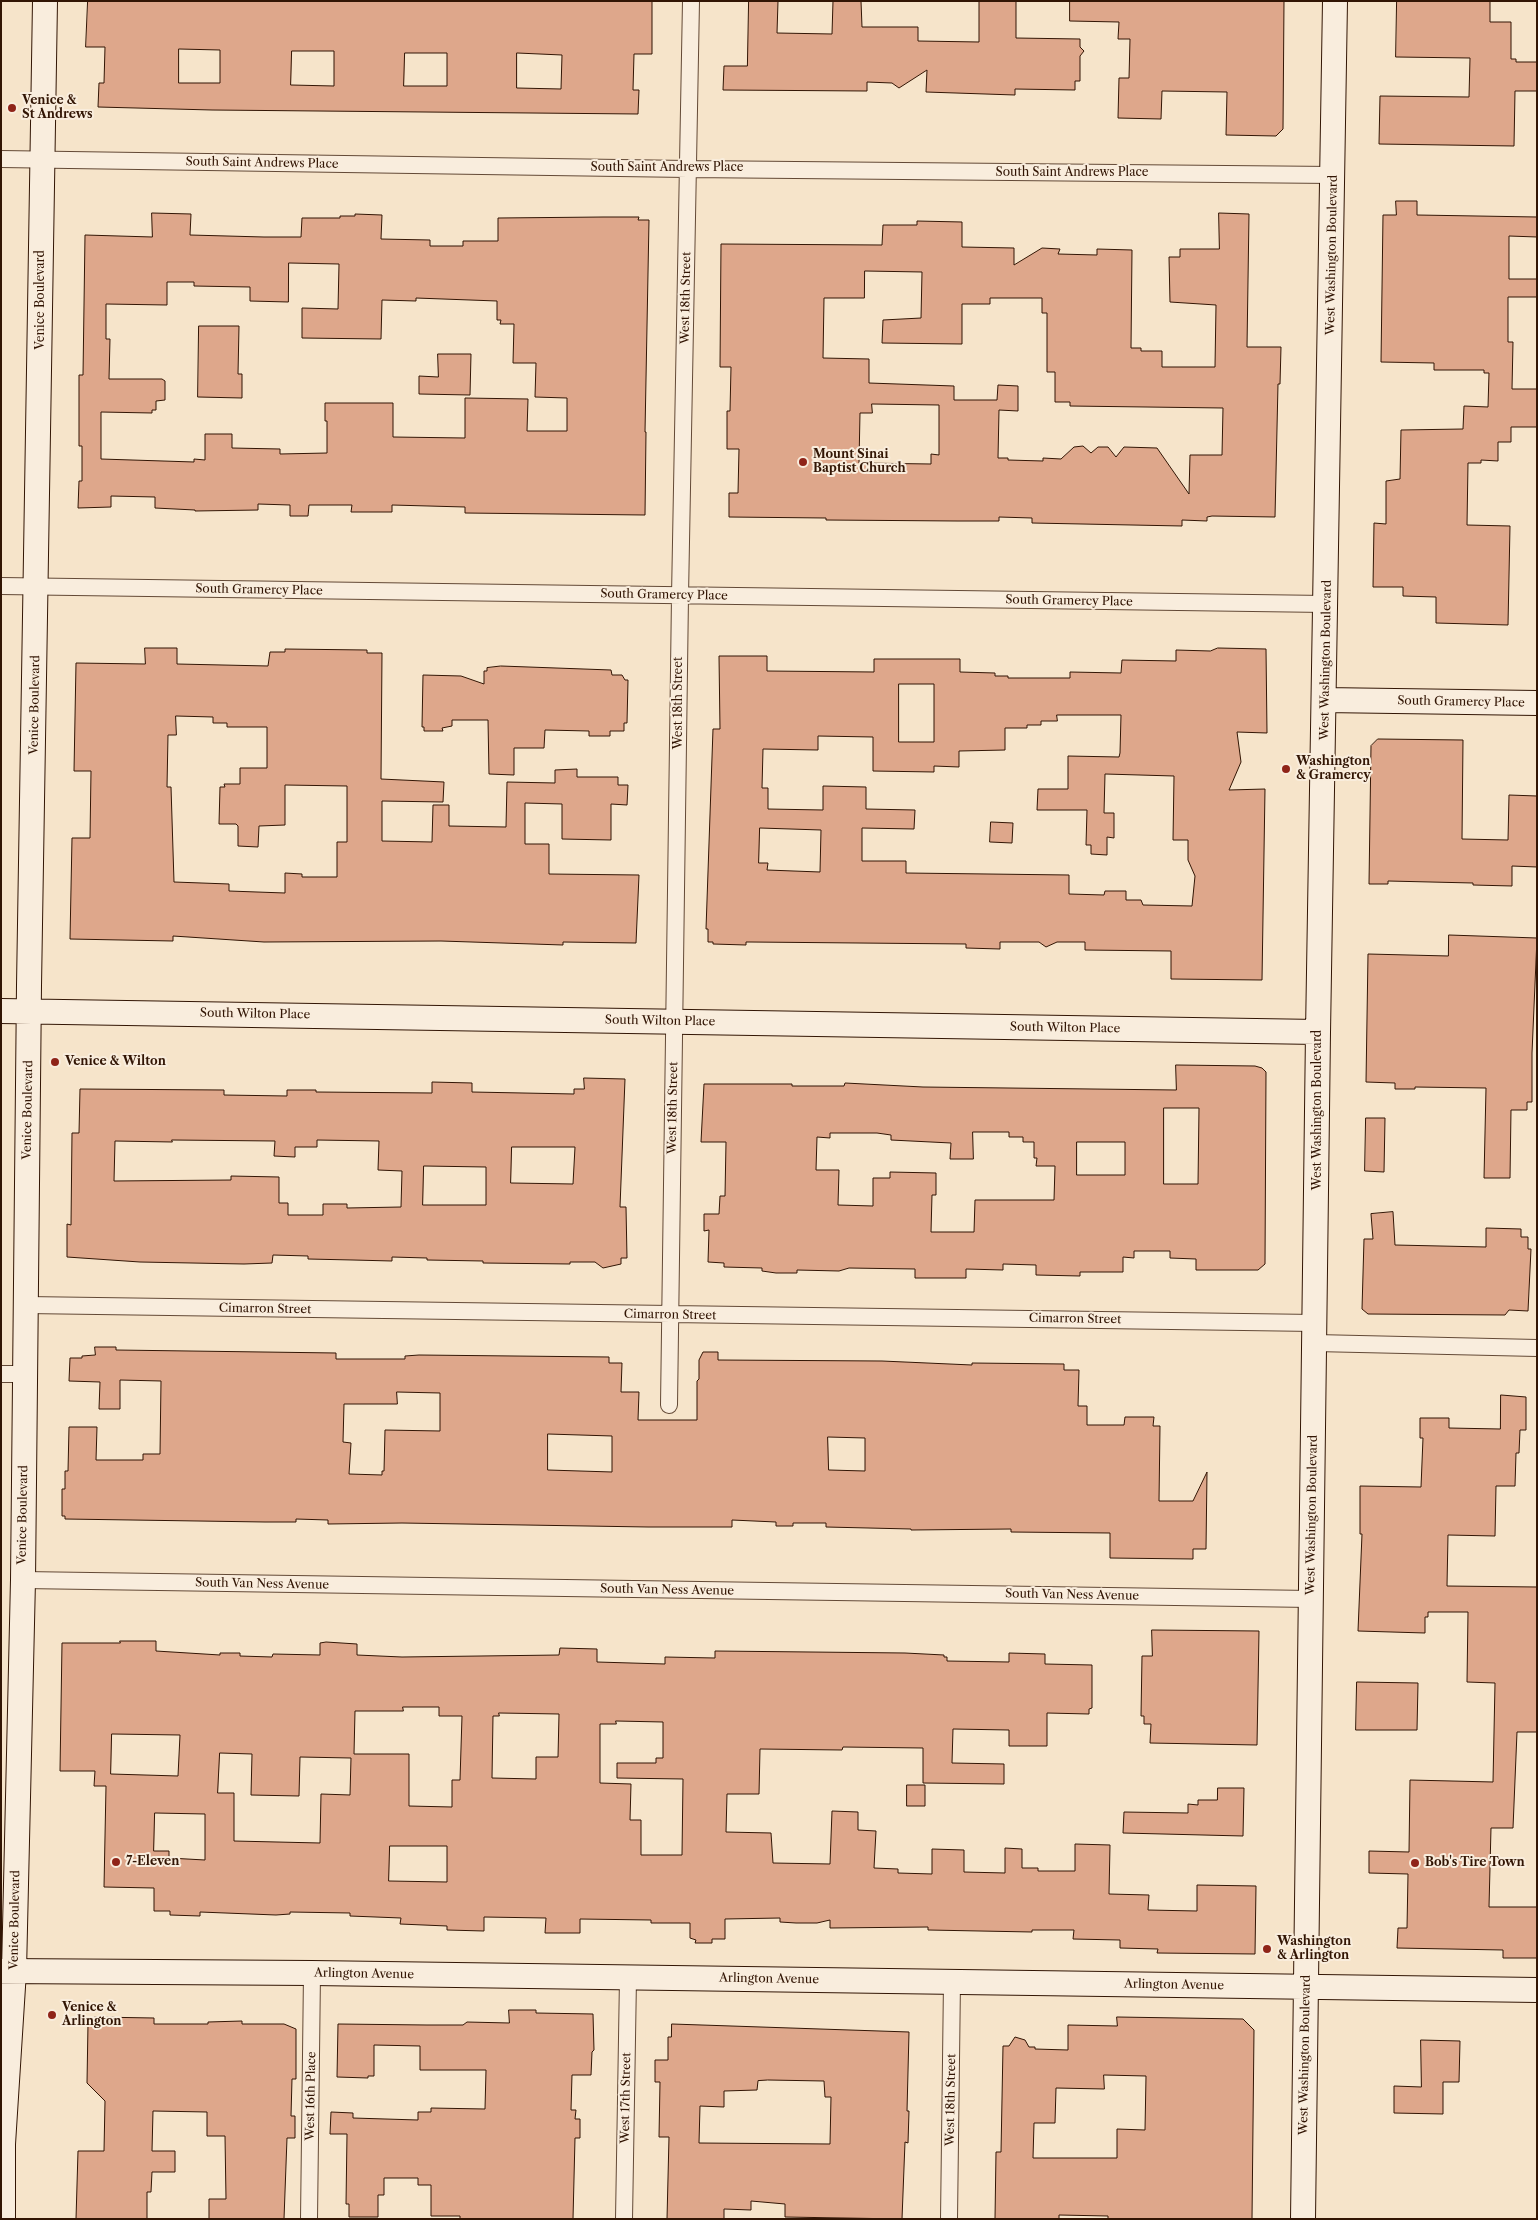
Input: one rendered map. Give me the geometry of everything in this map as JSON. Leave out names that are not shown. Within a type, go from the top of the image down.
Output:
[{"type":"main road","name":"Venice Boulevard","points":[[3,2219],[3,2144],[8,1971],[23,1580],[45,1]]},
{"type":"main road","name":"West Washington Boulevard","points":[[1303,2219],[1318,1032],[1335,1]]},
{"type":"main road","name":"South Gramercy Place","points":[[1324,700],[1537,703]]},
{"type":"main road","name":"South Wilton Place","points":[[1,1011],[1318,1032]]},
{"type":"main road","name":"Arlington Avenue","points":[[8,1971],[312,1973],[1537,1990]]},
{"type":"street","name":"West 18th Street","points":[[669,1405],[680,596],[691,1]]},
{"type":"street","name":"South Saint Andrews Place","points":[[1,159],[688,169],[1333,175]]},
{"type":"street","name":"South Gramercy Place","points":[[1,586],[1326,604]]},
{"type":"street","name":"Cimarron Street","points":[[26,1305],[670,1315],[1315,1333],[1537,1348]]},
{"type":"street","points":[[1,1374],[25,1374]]},
{"type":"street","name":"South Van Ness Avenue","points":[[23,1580],[1311,1599]]},
{"type":"street","name":"West 16th Place","points":[[309,2219],[312,1973]]},
{"type":"street","name":"West 17th Street","points":[[624,2219],[628,1978]]},
{"type":"street","name":"West 18th Street","points":[[949,2219],[952,1982]]},
{"type":"building","points":[[88,1],[652,1],[652,54],[634,54],[633,90],[639,90],[638,114],[212,110],[98,107],[99,83],[104,83],[105,47],[86,47]],"holes":[[[179,49],[220,50],[220,83],[179,83]],[[292,51],[334,51],[334,86],[291,85]],[[405,53],[447,53],[447,86],[404,86]],[[517,53],[562,55],[561,89],[517,88]]]},
{"type":"building","points":[[749,1],[778,1],[777,33],[832,34],[833,1],[861,1],[862,27],[918,27],[918,41],[979,42],[979,1],[1016,1],[1016,38],[1080,39],[1080,47],[1084,51],[1080,56],[1080,81],[1075,81],[1075,90],[1015,89],[1015,95],[926,92],[927,70],[899,88],[892,83],[867,82],[867,91],[723,90],[724,66],[747,66]]},
{"type":"building","points":[[1070,1],[1284,1],[1283,129],[1276,136],[1226,135],[1227,92],[1162,91],[1161,119],[1118,118],[1119,78],[1129,78],[1130,39],[1118,39],[1119,22],[1070,21]]},
{"type":"building","points":[[1397,1],[1490,1],[1490,22],[1511,22],[1511,59],[1516,59],[1516,62],[1537,62],[1537,91],[1515,91],[1514,146],[1379,144],[1380,96],[1469,97],[1470,58],[1396,57]]},
{"type":"building","points":[[1396,201],[1417,201],[1417,215],[1537,217],[1537,237],[1509,236],[1509,279],[1537,279],[1537,297],[1508,297],[1508,342],[1513,342],[1512,389],[1537,389],[1537,427],[1511,427],[1511,442],[1498,442],[1498,461],[1481,460],[1481,463],[1468,463],[1467,525],[1510,526],[1508,625],[1436,623],[1436,597],[1403,596],[1403,587],[1373,587],[1374,523],[1386,524],[1386,481],[1400,479],[1401,430],[1463,429],[1464,406],[1488,407],[1489,373],[1484,373],[1484,370],[1434,370],[1434,363],[1381,362],[1383,215],[1396,215]]},
{"type":"building","points":[[152,213],[191,214],[190,235],[264,237],[301,237],[302,218],[340,218],[340,216],[355,216],[355,214],[382,215],[381,239],[430,240],[430,246],[463,246],[463,241],[498,241],[498,218],[639,217],[638,220],[649,220],[645,515],[465,513],[465,507],[392,505],[392,512],[351,512],[352,505],[309,505],[308,516],[290,516],[290,505],[258,504],[258,510],[195,511],[155,508],[155,497],[111,496],[111,507],[78,508],[79,481],[82,481],[82,446],[79,446],[79,375],[83,375],[85,235],[152,237]],"holes":[[[289,263],[339,264],[338,309],[302,308],[302,338],[381,339],[382,300],[416,301],[416,298],[497,301],[497,320],[501,320],[500,324],[514,324],[513,363],[536,363],[535,397],[567,398],[567,431],[527,431],[528,399],[465,398],[465,438],[393,437],[393,403],[325,403],[327,453],[280,454],[280,449],[232,448],[232,434],[205,434],[205,460],[194,459],[194,462],[101,459],[101,412],[152,413],[152,410],[156,410],[156,401],[165,400],[165,381],[162,379],[109,379],[110,339],[106,339],[106,304],[167,305],[167,282],[194,282],[194,286],[250,287],[250,301],[288,302]]]},
{"type":"building","points":[[1219,213],[1249,214],[1247,347],[1281,347],[1280,384],[1278,384],[1275,517],[1212,516],[1207,517],[1207,521],[1182,520],[1182,526],[1032,523],[1032,518],[999,517],[999,521],[957,521],[729,517],[729,493],[738,493],[739,449],[727,449],[727,411],[730,411],[731,367],[720,367],[721,244],[882,245],[883,225],[917,225],[917,221],[962,222],[962,247],[1014,248],[1014,265],[1042,248],[1060,249],[1058,254],[1097,255],[1097,249],[1132,250],[1131,348],[1141,348],[1141,351],[1162,351],[1162,367],[1215,367],[1216,305],[1170,302],[1169,257],[1180,257],[1180,249],[1219,249]],"holes":[[[865,271],[922,272],[921,318],[883,320],[882,343],[962,344],[962,304],[990,304],[990,298],[1042,298],[1042,313],[1047,313],[1047,372],[1055,372],[1055,402],[1070,402],[1070,406],[1223,408],[1222,455],[1190,455],[1189,494],[1157,448],[1124,447],[1116,457],[1108,447],[1098,447],[1091,453],[1083,446],[1074,447],[1061,459],[1043,458],[1043,461],[998,458],[999,410],[1018,411],[1018,386],[998,385],[997,400],[954,400],[954,386],[869,383],[869,359],[823,358],[824,298],[864,298]],[[872,404],[939,405],[939,455],[931,454],[931,464],[859,463],[860,413],[872,413]]]},
{"type":"building","points":[[199,326],[239,326],[238,374],[242,374],[242,398],[198,397]]},
{"type":"building","points":[[438,354],[471,354],[470,395],[419,394],[419,376],[438,377]]},
{"type":"building","points":[[145,648],[177,648],[177,664],[268,666],[270,652],[285,652],[285,649],[367,650],[367,653],[382,653],[381,779],[444,782],[443,802],[382,801],[382,841],[432,842],[433,805],[449,805],[449,826],[506,827],[507,782],[555,783],[555,770],[577,769],[577,777],[618,777],[618,785],[628,785],[627,805],[611,804],[611,840],[562,839],[562,804],[525,803],[525,844],[549,844],[549,874],[639,875],[636,943],[563,942],[563,945],[441,941],[264,942],[173,936],[173,941],[70,939],[72,838],[90,838],[91,771],[74,771],[76,663],[145,664]],"holes":[[[176,716],[213,717],[213,723],[227,723],[227,727],[267,727],[267,768],[240,768],[240,784],[224,784],[225,787],[220,787],[219,824],[236,824],[238,826],[238,846],[258,847],[259,826],[285,825],[285,785],[347,786],[347,842],[337,842],[337,877],[302,877],[302,874],[285,873],[285,893],[229,891],[229,884],[174,882],[171,787],[167,787],[168,735],[176,735]]]},
{"type":"building","points":[[1218,648],[1266,649],[1267,733],[1237,732],[1241,762],[1229,790],[1265,789],[1262,980],[1171,979],[1171,951],[1085,950],[1085,942],[1057,942],[1046,947],[1039,942],[1000,942],[1000,949],[966,948],[966,944],[746,942],[746,945],[713,944],[713,942],[708,942],[708,929],[706,929],[713,729],[720,729],[719,656],[767,656],[767,671],[874,672],[874,659],[960,659],[960,672],[995,673],[995,676],[1008,676],[1008,678],[1070,678],[1070,672],[1121,673],[1122,660],[1176,661],[1176,650],[1210,651]],"holes":[[[899,684],[934,684],[934,742],[899,742]],[[1057,715],[1121,715],[1120,753],[1119,757],[1068,756],[1068,789],[1038,789],[1037,810],[1087,810],[1086,845],[1091,845],[1091,854],[1107,855],[1107,837],[1114,838],[1114,813],[1104,813],[1105,774],[1174,776],[1173,840],[1188,840],[1188,860],[1195,876],[1192,906],[1143,905],[1141,900],[1126,900],[1126,891],[1105,891],[1104,895],[1069,894],[1069,875],[906,873],[906,861],[862,861],[862,828],[914,829],[915,810],[866,809],[866,787],[823,786],[823,810],[768,809],[768,788],[762,788],[763,749],[818,750],[818,736],[873,737],[873,771],[934,772],[934,766],[959,767],[959,751],[1005,750],[1005,728],[1027,728],[1027,725],[1041,725],[1041,721],[1057,721]],[[760,828],[821,830],[820,872],[767,870],[768,863],[759,863]]]},
{"type":"building","points":[[501,666],[611,670],[612,675],[622,675],[625,680],[628,680],[627,723],[624,723],[624,731],[610,731],[610,736],[589,736],[589,731],[545,730],[544,748],[514,748],[514,775],[489,774],[488,720],[452,720],[452,726],[442,728],[443,731],[424,731],[424,727],[422,727],[423,675],[461,676],[484,684],[484,671],[487,671],[487,668]]},
{"type":"building","points":[[1378,739],[1463,740],[1462,839],[1508,840],[1509,795],[1537,796],[1537,867],[1512,866],[1512,886],[1388,881],[1388,884],[1369,884],[1371,746]]},
{"type":"building","points":[[991,822],[1013,823],[1012,843],[990,842]]},
{"type":"building","points":[[1449,935],[1537,938],[1532,1102],[1527,1102],[1527,1110],[1511,1110],[1510,1178],[1484,1178],[1486,1088],[1415,1087],[1415,1089],[1395,1089],[1395,1083],[1366,1082],[1368,954],[1448,956]]},
{"type":"building","points":[[1176,1065],[1255,1066],[1262,1068],[1266,1072],[1265,1264],[1258,1270],[1196,1270],[1196,1259],[1170,1258],[1170,1251],[1134,1251],[1134,1258],[1123,1257],[1123,1272],[1080,1272],[1080,1276],[1036,1275],[1036,1265],[1003,1264],[1003,1270],[966,1269],[966,1278],[915,1278],[915,1269],[849,1268],[839,1271],[797,1270],[797,1273],[776,1273],[762,1271],[762,1268],[724,1267],[724,1263],[708,1262],[709,1230],[704,1231],[704,1214],[719,1214],[720,1196],[725,1196],[726,1142],[701,1142],[704,1084],[844,1086],[845,1083],[923,1087],[1176,1090]],"holes":[[[1164,1108],[1199,1108],[1198,1184],[1164,1184]],[[973,1132],[1009,1132],[1009,1137],[1023,1137],[1023,1142],[1034,1142],[1034,1158],[1037,1158],[1036,1166],[1055,1166],[1054,1200],[975,1200],[974,1232],[931,1232],[932,1195],[936,1195],[936,1173],[890,1172],[890,1178],[873,1178],[873,1206],[838,1205],[839,1170],[816,1170],[817,1137],[830,1138],[830,1133],[877,1133],[891,1135],[891,1140],[951,1143],[950,1159],[973,1159]],[[1077,1142],[1125,1142],[1125,1175],[1077,1175]]]},
{"type":"building","points":[[584,1078],[625,1079],[620,1207],[626,1207],[627,1258],[621,1258],[621,1264],[603,1268],[595,1262],[570,1262],[570,1264],[483,1263],[483,1261],[427,1260],[427,1258],[392,1257],[392,1261],[308,1259],[308,1256],[273,1255],[272,1263],[244,1264],[140,1262],[67,1257],[67,1224],[71,1225],[72,1133],[79,1133],[80,1089],[224,1090],[224,1095],[287,1096],[287,1090],[432,1093],[432,1082],[472,1083],[472,1092],[574,1094],[574,1089],[584,1089]],"holes":[[[172,1140],[275,1141],[274,1156],[295,1157],[295,1147],[317,1147],[317,1140],[379,1141],[378,1170],[402,1171],[401,1207],[347,1208],[347,1204],[323,1204],[323,1215],[288,1215],[288,1203],[279,1203],[279,1177],[231,1176],[231,1180],[114,1181],[115,1141],[172,1142]],[[512,1147],[575,1147],[573,1184],[511,1183]],[[424,1166],[486,1167],[486,1205],[423,1205]]]},
{"type":"building","points":[[1366,1118],[1385,1118],[1384,1172],[1365,1171]]},
{"type":"building","points":[[1393,1212],[1395,1245],[1486,1247],[1486,1228],[1521,1229],[1521,1237],[1528,1237],[1528,1249],[1531,1249],[1528,1311],[1509,1310],[1505,1315],[1368,1314],[1362,1309],[1364,1239],[1373,1239],[1371,1214]]},
{"type":"building","points":[[95,1347],[116,1347],[116,1350],[336,1353],[336,1359],[405,1359],[405,1356],[419,1355],[609,1357],[609,1363],[622,1363],[621,1392],[639,1392],[638,1420],[697,1420],[697,1381],[699,1379],[699,1360],[703,1352],[718,1352],[718,1360],[882,1361],[972,1365],[972,1363],[1064,1364],[1064,1370],[1079,1370],[1078,1406],[1087,1406],[1087,1425],[1124,1425],[1125,1417],[1154,1417],[1153,1426],[1160,1426],[1159,1501],[1193,1501],[1207,1472],[1206,1549],[1193,1549],[1193,1559],[1110,1558],[1110,1533],[1011,1532],[1011,1529],[911,1530],[826,1527],[826,1523],[793,1523],[793,1526],[776,1526],[776,1522],[732,1520],[732,1527],[648,1527],[402,1523],[328,1524],[328,1520],[296,1519],[296,1522],[265,1522],[65,1519],[65,1516],[62,1516],[62,1489],[65,1489],[65,1471],[68,1471],[69,1427],[97,1427],[96,1460],[143,1460],[143,1454],[160,1454],[161,1381],[120,1380],[120,1409],[99,1409],[100,1382],[69,1381],[70,1358],[95,1355]],"holes":[[[397,1392],[440,1393],[440,1431],[385,1430],[384,1471],[382,1471],[382,1475],[349,1474],[351,1443],[343,1442],[344,1404],[397,1404]],[[548,1434],[612,1436],[612,1472],[548,1470]],[[828,1437],[865,1438],[865,1471],[829,1470]]]},
{"type":"building","points":[[1501,1395],[1526,1397],[1526,1430],[1520,1430],[1519,1453],[1516,1453],[1515,1486],[1496,1486],[1495,1536],[1448,1535],[1447,1586],[1537,1587],[1537,1732],[1517,1732],[1513,1828],[1491,1828],[1489,1907],[1537,1907],[1537,1958],[1503,1958],[1503,1950],[1397,1948],[1398,1928],[1407,1928],[1408,1874],[1369,1873],[1369,1851],[1409,1852],[1410,1780],[1493,1782],[1495,1683],[1467,1682],[1468,1612],[1428,1612],[1428,1617],[1425,1617],[1425,1633],[1358,1631],[1362,1534],[1360,1534],[1360,1486],[1421,1487],[1423,1438],[1420,1438],[1420,1418],[1449,1418],[1449,1428],[1500,1429]]},
{"type":"building","points":[[1152,1630],[1259,1631],[1257,1745],[1150,1743],[1151,1724],[1144,1724],[1144,1716],[1141,1716],[1142,1656],[1152,1656]]},
{"type":"building","points":[[120,1641],[156,1641],[156,1651],[220,1655],[220,1653],[240,1653],[240,1656],[272,1657],[273,1654],[320,1655],[320,1643],[326,1642],[357,1644],[357,1655],[402,1657],[559,1655],[560,1648],[597,1649],[597,1662],[665,1664],[665,1657],[715,1658],[715,1651],[905,1653],[944,1655],[944,1657],[947,1657],[947,1661],[1009,1662],[1009,1653],[1045,1654],[1045,1664],[1092,1665],[1092,1708],[1089,1709],[1089,1714],[1047,1713],[1047,1746],[1009,1746],[1009,1730],[953,1729],[952,1763],[1004,1764],[1004,1784],[923,1783],[923,1748],[843,1747],[842,1750],[760,1749],[759,1794],[727,1794],[726,1832],[771,1833],[773,1863],[830,1864],[832,1811],[858,1812],[858,1830],[876,1831],[874,1868],[898,1869],[898,1873],[932,1874],[932,1849],[964,1850],[964,1872],[1005,1873],[1005,1848],[1022,1849],[1022,1868],[1038,1868],[1038,1871],[1075,1871],[1075,1844],[1110,1845],[1109,1894],[1149,1895],[1148,1910],[1197,1911],[1197,1885],[1256,1886],[1255,1954],[1157,1953],[1158,1949],[1120,1948],[1120,1940],[1073,1939],[1074,1930],[1032,1930],[1032,1932],[928,1930],[928,1927],[830,1928],[830,1920],[817,1923],[796,1923],[780,1922],[780,1918],[725,1919],[725,1939],[712,1939],[712,1943],[695,1943],[696,1940],[690,1938],[690,1923],[651,1923],[651,1920],[580,1919],[580,1933],[545,1933],[546,1918],[484,1917],[484,1931],[447,1930],[447,1926],[400,1924],[401,1918],[350,1916],[350,1913],[290,1912],[290,1914],[276,1915],[200,1912],[200,1916],[170,1915],[170,1911],[154,1911],[154,1888],[104,1887],[106,1786],[94,1786],[95,1771],[60,1771],[62,1643],[120,1643]],"holes":[[[403,1707],[439,1707],[439,1716],[462,1716],[460,1780],[452,1780],[452,1807],[409,1806],[409,1754],[354,1754],[355,1711],[403,1711]],[[499,1713],[559,1714],[558,1757],[536,1757],[536,1779],[492,1778],[493,1716],[499,1716]],[[616,1721],[663,1722],[663,1758],[656,1758],[656,1763],[617,1763],[617,1778],[683,1779],[682,1855],[641,1855],[641,1820],[630,1820],[631,1784],[600,1783],[600,1724],[616,1724]],[[112,1734],[180,1735],[178,1776],[111,1774]],[[220,1753],[252,1754],[251,1795],[299,1796],[300,1757],[351,1758],[350,1795],[321,1794],[320,1843],[234,1841],[234,1793],[218,1793]],[[155,1813],[205,1814],[205,1860],[169,1858],[169,1851],[154,1851]],[[390,1846],[447,1846],[447,1882],[389,1881]]]},
{"type":"building","points":[[1357,1682],[1418,1683],[1417,1730],[1356,1730]]},
{"type":"building","points":[[907,1785],[925,1785],[925,1806],[907,1806]]},
{"type":"building","points":[[1218,1788],[1244,1788],[1243,1836],[1123,1833],[1124,1812],[1188,1813],[1188,1804],[1198,1805],[1198,1800],[1217,1800]]},
{"type":"building","points":[[509,2010],[536,2010],[536,2013],[593,2014],[594,2050],[592,2052],[591,2075],[572,2075],[571,2110],[576,2110],[575,2119],[580,2119],[580,2138],[575,2138],[573,2219],[460,2219],[460,2216],[431,2216],[431,2185],[418,2185],[418,2178],[384,2178],[384,2195],[378,2195],[378,2217],[349,2217],[349,2204],[346,2204],[347,2134],[330,2134],[331,2112],[353,2113],[353,2118],[418,2120],[418,2112],[431,2112],[431,2108],[485,2109],[486,2070],[420,2070],[420,2046],[374,2045],[374,2076],[368,2076],[368,2078],[337,2077],[338,2024],[463,2025],[467,2022],[509,2023]]},
{"type":"building","points":[[95,2017],[154,2018],[154,2024],[208,2024],[208,2022],[242,2021],[242,2024],[284,2024],[296,2029],[296,2079],[292,2079],[291,2116],[295,2116],[295,2138],[287,2138],[284,2219],[209,2219],[209,2199],[226,2199],[225,2136],[207,2136],[207,2112],[153,2111],[152,2151],[175,2151],[175,2172],[152,2172],[151,2192],[147,2192],[147,2219],[76,2219],[78,2151],[104,2151],[105,2101],[87,2083],[88,2024]]},
{"type":"building","points":[[1117,2017],[1243,2019],[1254,2030],[1252,2219],[1108,2219],[1108,2216],[1059,2215],[1059,2219],[995,2219],[996,2152],[1001,2152],[1003,2046],[1009,2046],[1015,2037],[1025,2040],[1029,2047],[1035,2047],[1035,2049],[1068,2050],[1068,2025],[1117,2026]],"holes":[[[1104,2075],[1146,2076],[1145,2130],[1117,2129],[1117,2158],[1033,2158],[1034,2123],[1055,2123],[1056,2088],[1104,2089]]]},
{"type":"building","points":[[672,2024],[909,2032],[908,2143],[905,2142],[902,2219],[785,2217],[785,2204],[751,2201],[751,2210],[724,2209],[724,2219],[667,2219],[669,2137],[659,2137],[660,2082],[655,2082],[655,2060],[668,2060],[668,2037],[671,2037]],"holes":[[[758,2081],[824,2081],[825,2097],[831,2097],[830,2144],[699,2143],[700,2106],[724,2107],[724,2091],[757,2090]]]},
{"type":"building","points":[[1421,2040],[1460,2041],[1459,2082],[1443,2082],[1443,2114],[1394,2113],[1394,2086],[1421,2087]]},
{"type":"place","name":"Venice & St Andrews","points":[[12,108]]},
{"type":"place","name":"Mount Sinai Baptist Church","points":[[803,462]]},
{"type":"place","name":"Washington & Gramercy","points":[[1286,769]]},
{"type":"place","name":"Venice & Wilton","points":[[55,1062]]},
{"type":"place","name":"7-Eleven","points":[[116,1862]]},
{"type":"place","name":"Bob's Tire Town","points":[[1415,1863]]},
{"type":"place","name":"Washington & Arlington","points":[[1267,1949]]},
{"type":"place","name":"Venice & Arlington","points":[[52,2015]]}]
